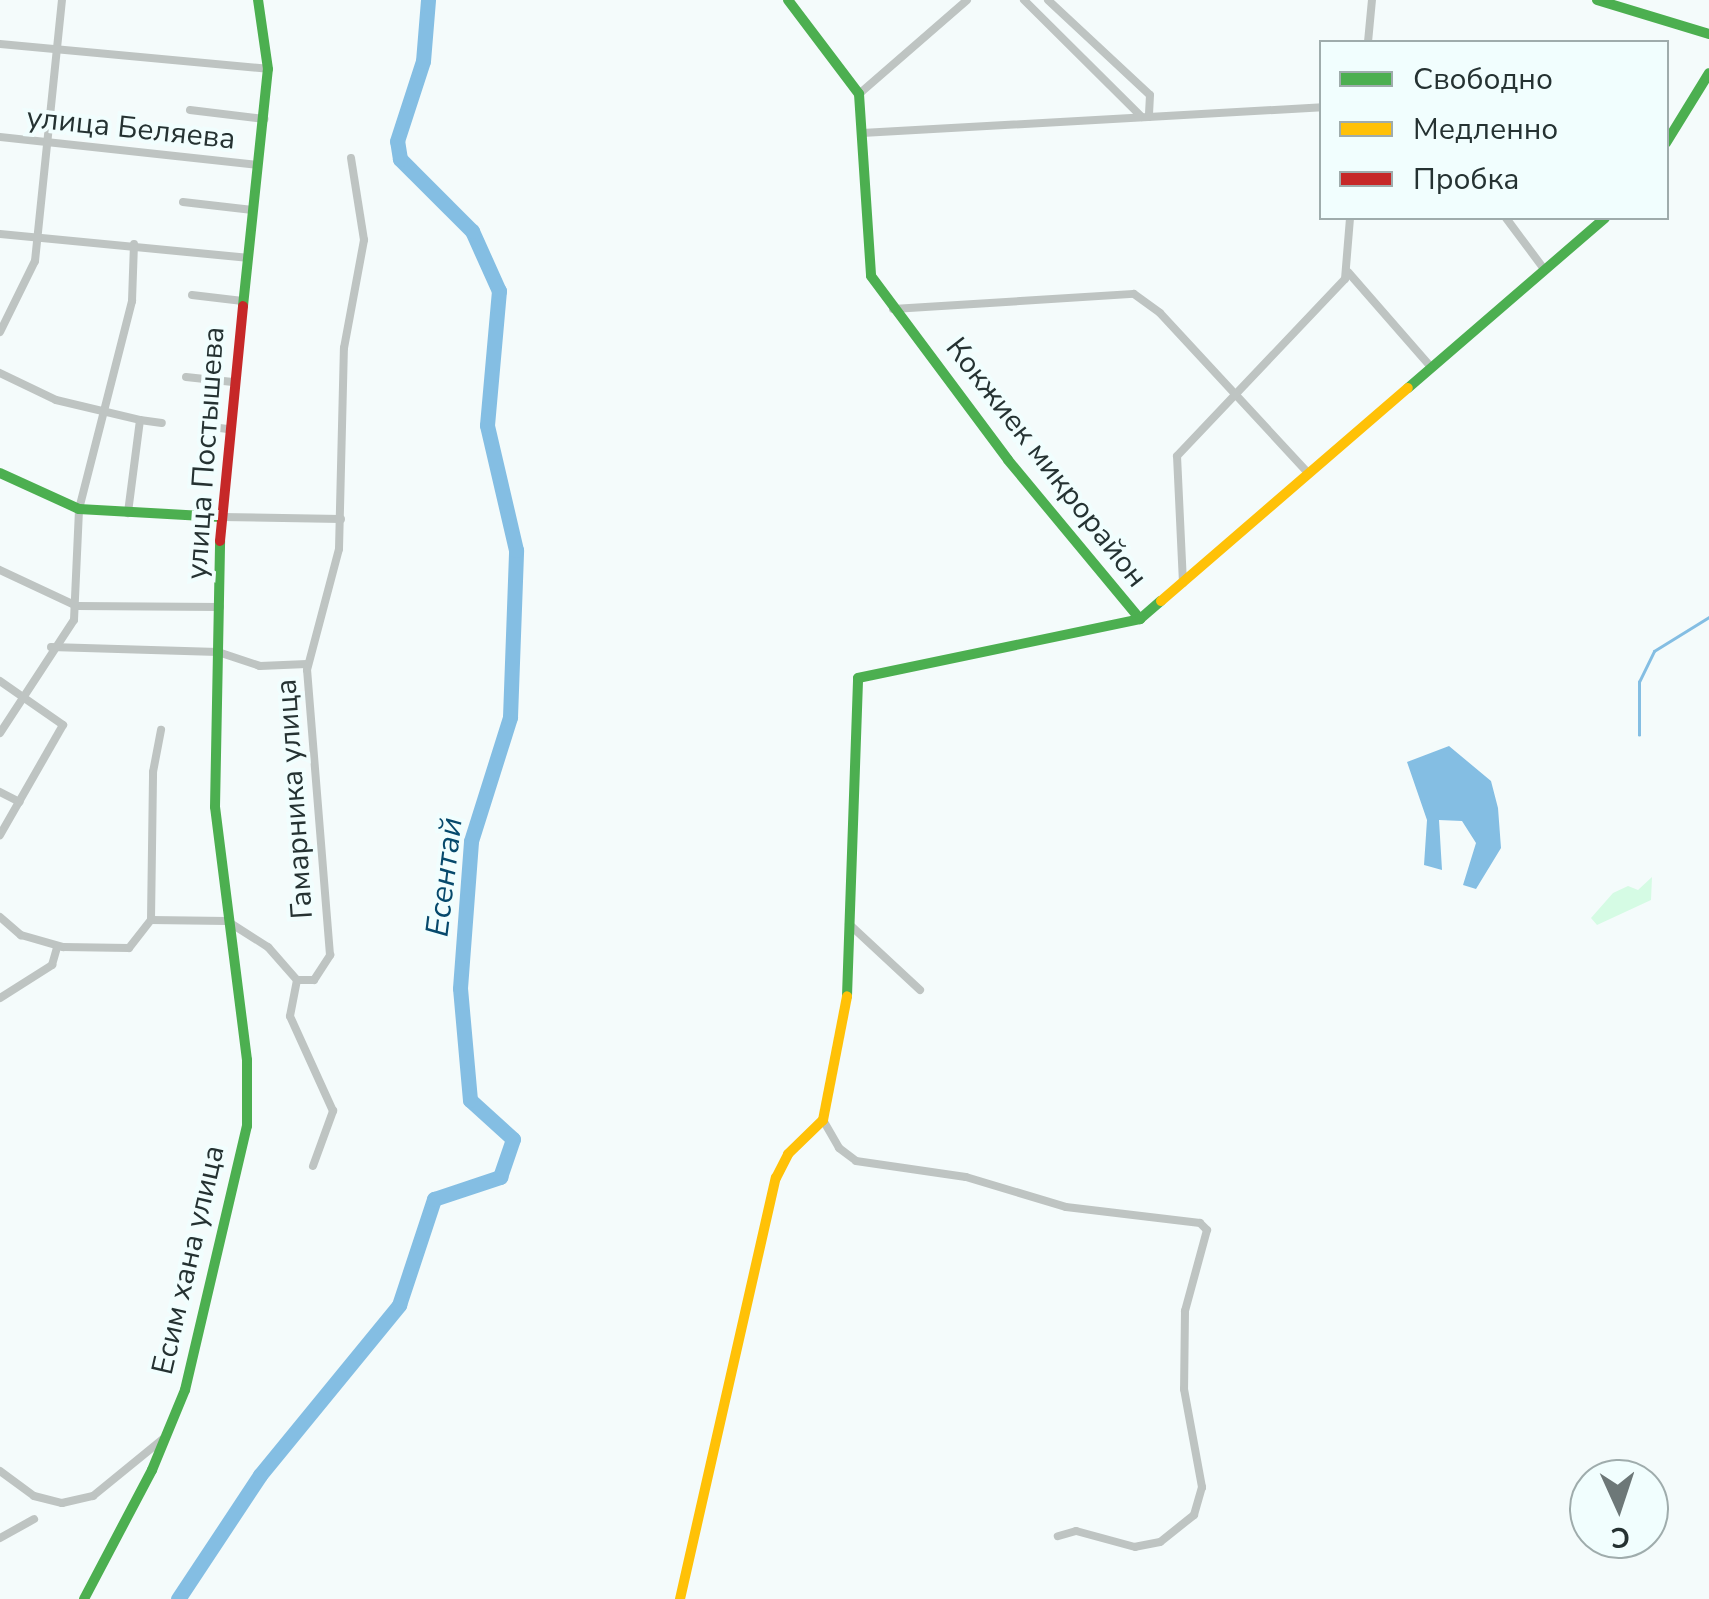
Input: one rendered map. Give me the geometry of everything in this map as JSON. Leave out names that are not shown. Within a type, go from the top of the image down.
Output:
[{"type":"street","points":[[0,332],[36,261],[62,0]]},
{"type":"street","name":"улица Постышева","points":[[226,916],[215,807],[221,517],[268,69],[258,0]]},
{"type":"street","points":[[788,0],[859,94],[967,0]]},
{"type":"street","points":[[1024,0],[1146,117]]},
{"type":"street","points":[[1048,0],[1150,96],[1146,117]]},
{"type":"street","points":[[1368,40],[1372,0]]},
{"type":"street","points":[[1597,0],[1709,34]]},
{"type":"street","points":[[0,44],[268,69]]},
{"type":"street","points":[[1669,137],[1709,74]]},
{"type":"street","name":"Кокжиек микрорайон","points":[[859,94],[867,256],[893,309],[1140,619],[1603,220]]},
{"type":"street","points":[[862,133],[1319,107]]},
{"type":"street","points":[[190,110],[264,119]]},
{"type":"street","name":"улица Беляева","points":[[0,137],[258,166]]},
{"type":"street","name":"Гамарника улица","points":[[298,980],[314,980],[330,955],[307,664],[334,576],[341,519],[344,348],[364,231],[350,158]]},
{"type":"street","points":[[183,202],[253,210]]},
{"type":"street","points":[[1183,584],[1178,456],[1348,272],[1350,220]]},
{"type":"street","points":[[1508,220],[1544,268]]},
{"type":"street","points":[[0,234],[39,234],[248,258]]},
{"type":"street","points":[[0,733],[77,608],[79,509],[132,301],[134,244]]},
{"type":"street","points":[[1348,272],[1430,366]]},
{"type":"street","points":[[893,309],[1134,294],[1160,313],[1309,474]]},
{"type":"street","points":[[192,296],[242,301]]},
{"type":"street","points":[[0,373],[56,400],[162,423]]},
{"type":"street","points":[[186,377],[233,382]]},
{"type":"street","points":[[128,513],[140,420]]},
{"type":"street","points":[[203,426],[228,430]]},
{"type":"street","points":[[0,473],[79,509],[341,519]]},
{"type":"street","points":[[0,570],[77,608],[220,607]]},
{"type":"street","points":[[680,1599],[776,1178],[788,1154],[823,1120],[848,993],[858,678],[1140,619]]},
{"type":"street","points":[[51,648],[218,652],[260,666],[307,664]]},
{"type":"street","points":[[0,681],[63,724],[0,835]]},
{"type":"street","points":[[0,917],[21,935],[57,947],[129,948],[151,920],[153,772],[160,730]]},
{"type":"street","points":[[0,792],[20,802]]},
{"type":"street","points":[[151,920],[226,916],[268,947],[298,980],[292,1029],[320,1071],[334,1110],[314,1166]]},
{"type":"street","name":"Есим хана улица","points":[[84,1599],[185,1390],[247,1126],[246,1060],[226,916]]},
{"type":"street","points":[[849,924],[920,990]]},
{"type":"street","points":[[0,998],[52,965],[57,947]]},
{"type":"street","points":[[823,1120],[856,1160],[966,1177],[1066,1207],[1200,1223],[1206,1230],[1185,1311],[1184,1389],[1202,1487],[1194,1514],[1160,1542],[1134,1547],[1076,1531],[1058,1536]]},
{"type":"street","points":[[0,1471],[34,1496],[62,1503],[94,1496],[166,1436]]},
{"type":"street","points":[[0,1538],[34,1520]]},
{"type":"green space","points":[[1652,877],[1651,900],[1597,925],[1591,918],[1613,893],[1628,886],[1638,890]]},
{"type":"water","points":[[1449,746],[1491,781],[1498,808],[1501,848],[1476,889],[1463,885],[1476,843],[1462,821],[1439,820],[1442,870],[1424,865],[1427,820],[1407,762]]},
{"type":"waterway","name":"Есентай","points":[[178,1599],[260,1475],[399,1305],[434,1199],[500,1177],[513,1139],[470,1100],[460,988],[471,841],[510,717],[516,550],[487,425],[499,291],[472,231],[400,159],[397,141],[423,61],[428,0]]},
{"type":"waterway","points":[[1639,735],[1639,682],[1654,651],[1709,617]]},
{"type":"traffic: fast","points":[[243,306],[268,69],[258,0]]},
{"type":"traffic: fast","points":[[788,0],[859,94],[871,276],[1008,460],[1140,619]]},
{"type":"traffic: fast","points":[[1597,0],[1709,34]]},
{"type":"traffic: fast","points":[[1669,138],[1709,73]]},
{"type":"traffic: fast","points":[[1408,388],[1603,220]]},
{"type":"traffic: fast","points":[[0,473],[79,509],[221,517]]},
{"type":"traffic: fast","points":[[84,1599],[152,1470],[185,1390],[247,1126],[247,1060],[215,807],[220,541]]},
{"type":"traffic: fast","points":[[847,996],[858,678],[1140,619],[1161,601]]},
{"type":"traffic: slow","points":[[1161,601],[1408,388]]},
{"type":"traffic: slow","points":[[680,1599],[776,1178],[788,1154],[823,1120],[847,996]]},
{"type":"traffic: jam","points":[[220,541],[243,306]]}]
